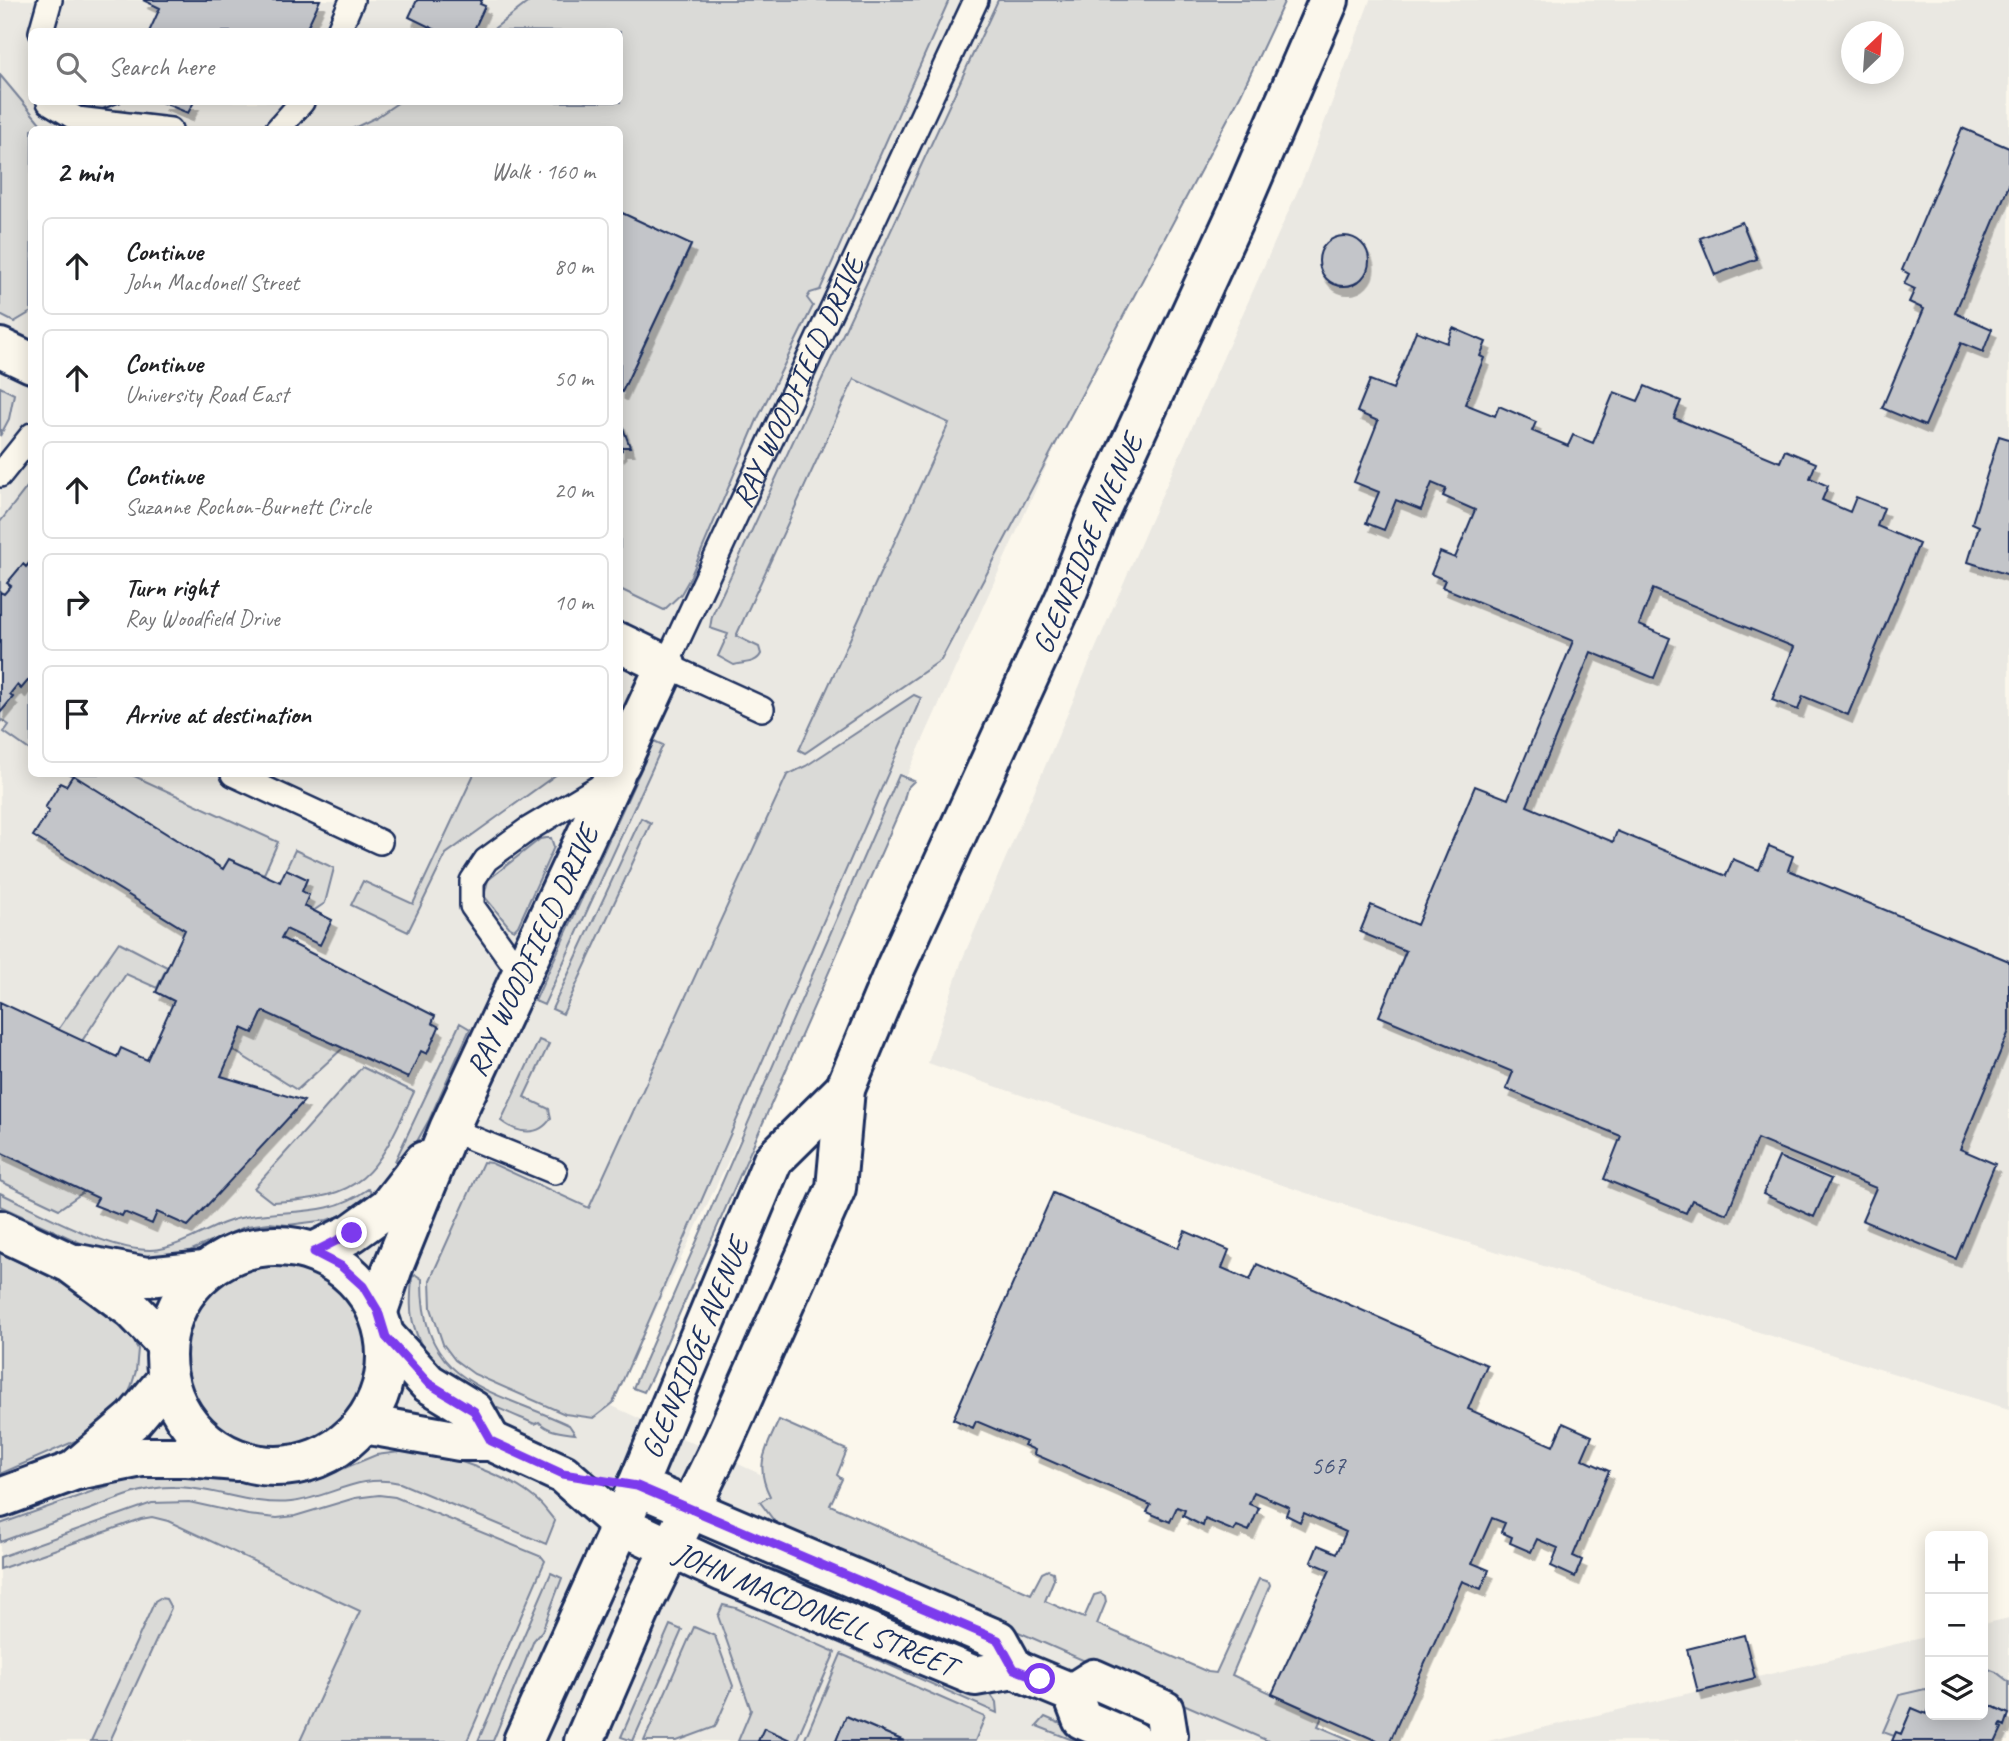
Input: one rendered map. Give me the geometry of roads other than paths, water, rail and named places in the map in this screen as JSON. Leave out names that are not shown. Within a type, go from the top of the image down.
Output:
[{"type":"street","name":"GLENRIDGE AVENUE","points":[[584,1741],[645,1600],[692,1509],[836,1188],[845,1089],[895,969],[1065,598],[1095,521],[1242,202],[1328,0]]},
{"type":"street","points":[[0,348],[28,361]]},
{"type":"street","points":[[623,644],[666,665]]},
{"type":"street","name":"RAY WOODFIELD DRIVE","points":[[623,757],[666,665]]},
{"type":"street","name":"RAY WOODFIELD DRIVE","points":[[382,1324],[392,1270],[449,1129],[614,777]]},
{"type":"street","name":"GLENRIDGE AVENUE","points":[[523,1741],[621,1525],[773,1160],[845,1089]]},
{"type":"street","name":"RAY WOODFIELD DRIVE","points":[[314,1252],[352,1233],[388,1207],[449,1129]]},
{"type":"street","points":[[0,1230],[70,1263],[132,1309],[167,1361]]},
{"type":"street","points":[[243,1462],[216,1450],[194,1430],[177,1406],[167,1361],[172,1317],[185,1293],[204,1271],[229,1256],[257,1247],[285,1246],[314,1252],[341,1266],[363,1286],[382,1324],[428,1383],[474,1411],[491,1441]]},
{"type":"street","points":[[70,1263],[147,1277],[204,1271]]},
{"type":"street","points":[[0,1498],[73,1471],[142,1457],[187,1457],[276,1467],[310,1462],[340,1448],[365,1424],[379,1398],[387,1368],[382,1324]]},
{"type":"street","points":[[73,1471],[134,1419],[167,1361]]},
{"type":"street","points":[[365,1424],[460,1441],[491,1441],[563,1474]]},
{"type":"street","name":"JOHN MACDONELL STREET","points":[[563,1474],[637,1486],[998,1640],[1014,1669],[975,1676],[671,1550],[621,1525],[563,1474]]},
{"type":"street","points":[[1014,1669],[1072,1693],[1094,1679],[1164,1710],[1161,1739]]},
{"type":"lane","points":[[42,28],[50,0]]},
{"type":"lane","points":[[340,28],[352,0]]},
{"type":"lane","name":"RAY WOODFIELD DRIVE","points":[[666,665],[976,0]]},
{"type":"lane","points":[[54,105],[77,119],[136,126]]},
{"type":"lane","points":[[281,126],[299,105]]},
{"type":"lane","points":[[0,475],[28,440]]},
{"type":"lane","points":[[666,665],[762,709]]},
{"type":"lane","points":[[239,777],[380,842]]},
{"type":"lane","points":[[521,974],[472,906],[472,881],[486,860],[608,777]]},
{"type":"lane","points":[[449,1129],[555,1172]]}]
